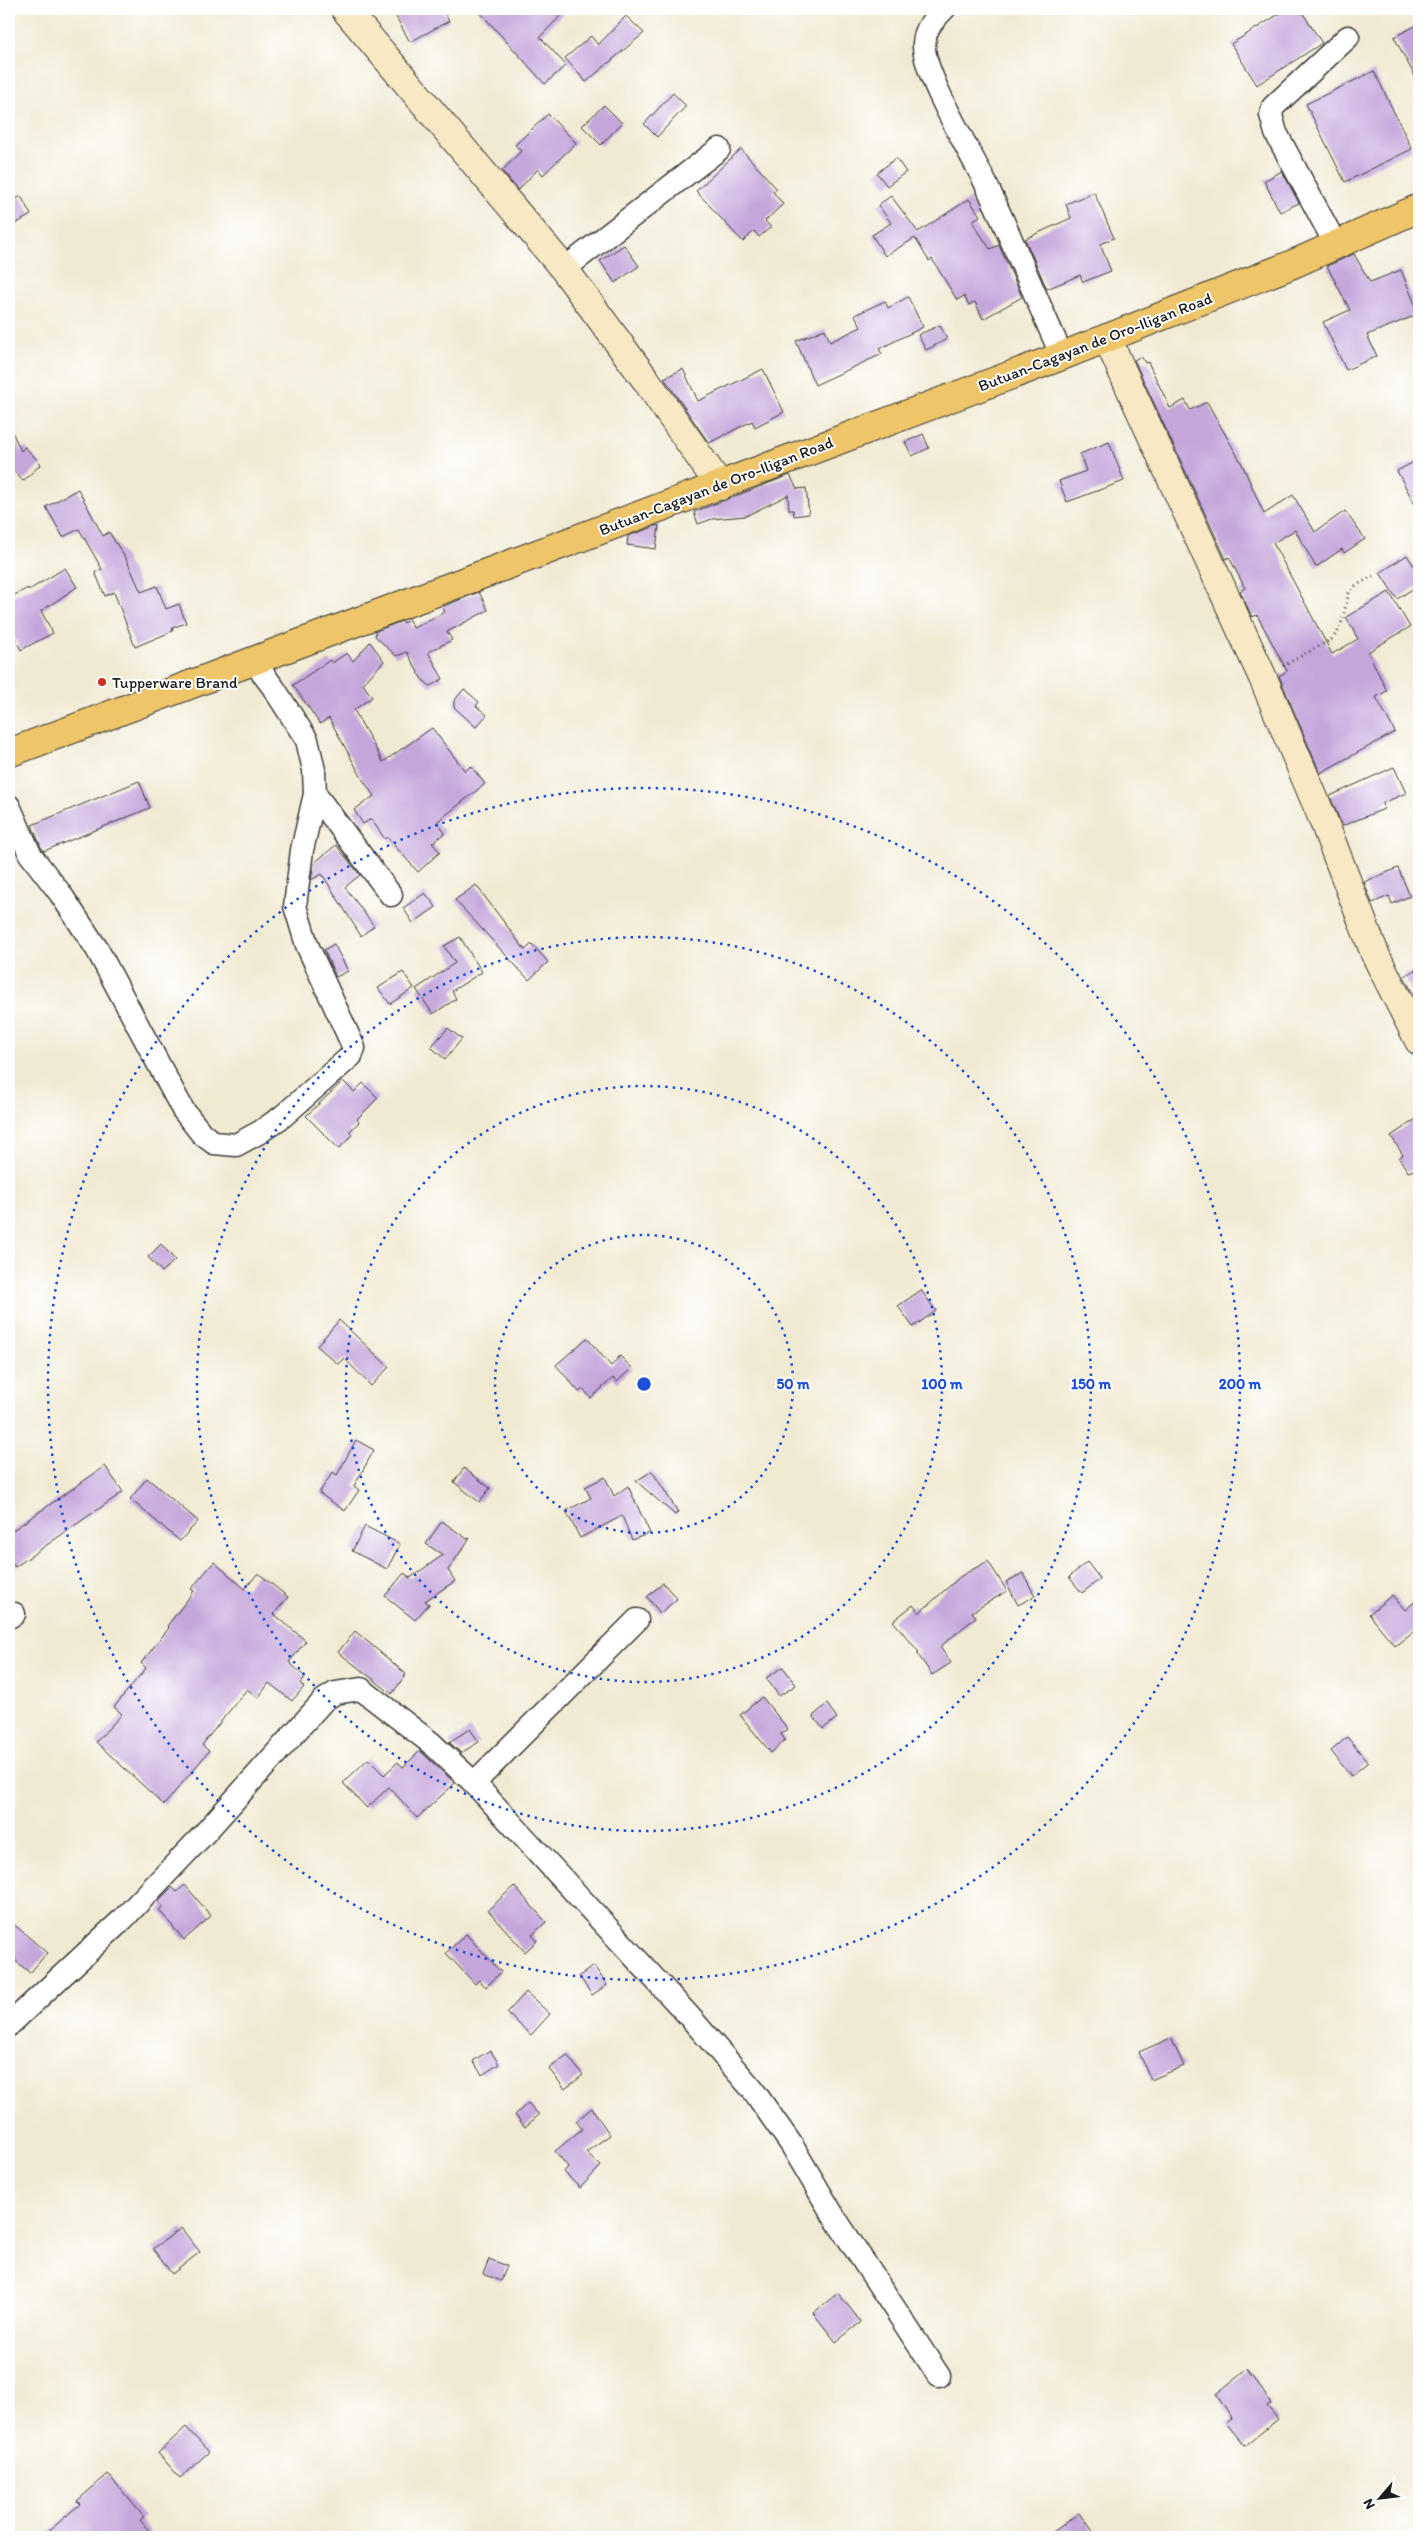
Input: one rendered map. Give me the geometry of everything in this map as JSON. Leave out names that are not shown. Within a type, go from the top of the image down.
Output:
[{"type":"highway","name":"Butuan-Cagayan de Oro-Iligan Road","points":[[9,751],[720,486],[1062,356],[1336,245],[1419,208]]},
{"type":"street","points":[[345,9],[564,269],[646,380],[720,486]]},
{"type":"street","points":[[944,9],[928,25],[924,44],[926,60],[984,181],[1062,356]]},
{"type":"street","points":[[1336,245],[1276,133],[1271,115],[1273,108],[1348,37]]},
{"type":"street","points":[[564,269],[719,149]]},
{"type":"street","points":[[1107,338],[1263,678],[1322,817],[1375,954],[1419,1041]]},
{"type":"street","points":[[9,806],[30,854],[60,893],[97,949],[182,1110],[202,1134],[214,1143],[236,1145],[260,1132],[283,1116],[351,1056],[354,1048],[299,925],[295,906],[302,850],[315,794],[314,770],[307,740],[273,687],[252,659]]},
{"type":"street","points":[[315,794],[391,895]]},
{"type":"street","points":[[474,1783],[637,1620]]},
{"type":"street","points":[[9,2025],[123,1919],[203,1835],[324,1700],[335,1692],[361,1689],[431,1743],[474,1783],[690,2016],[753,2090],[791,2144],[833,2215],[940,2376]]},
{"type":"path","points":[[1263,678],[1332,639],[1340,630],[1349,593],[1373,576]]},
{"type":"building","points":[[407,9],[442,9],[449,21],[410,42],[395,15]]},
{"type":"building","points":[[477,9],[567,9],[540,37],[566,65],[545,84]]},
{"type":"building","points":[[1287,9],[1300,9],[1322,43],[1257,85],[1231,44]]},
{"type":"building","points":[[626,16],[644,33],[586,82],[565,58],[591,36],[598,45]]},
{"type":"building","points":[[1419,24],[1419,84],[1394,37]]},
{"type":"building","points":[[1374,71],[1412,149],[1345,182],[1306,104]]},
{"type":"building","points":[[673,93],[686,106],[657,137],[644,124]]},
{"type":"building","points":[[604,105],[622,123],[601,145],[582,126]]},
{"type":"building","points":[[548,114],[576,143],[543,175],[538,169],[518,190],[502,171],[521,151],[515,145]]},
{"type":"building","points":[[741,149],[777,189],[773,192],[783,204],[765,221],[771,227],[759,237],[754,231],[743,242],[696,191]]},
{"type":"building","points":[[896,158],[906,172],[887,186],[877,173]]},
{"type":"building","points":[[1282,171],[1299,203],[1280,212],[1264,181]]},
{"type":"building","points":[[1094,192],[1114,238],[1100,244],[1111,271],[1083,282],[1080,275],[1047,289],[1025,239],[1071,218],[1066,204]]},
{"type":"building","points":[[21,196],[31,215],[15,224],[9,212],[9,203]]},
{"type":"building","points":[[891,196],[918,232],[969,199],[980,216],[972,221],[990,249],[999,245],[1022,297],[983,319],[975,302],[969,305],[964,296],[957,300],[932,259],[929,261],[915,238],[885,256],[872,235],[891,223],[878,205]]},
{"type":"building","points":[[624,245],[639,266],[615,283],[600,261]]},
{"type":"building","points":[[1354,254],[1370,282],[1401,270],[1419,314],[1367,335],[1377,356],[1346,370],[1323,322],[1350,310],[1327,266]]},
{"type":"building","points":[[908,297],[923,327],[879,349],[882,354],[815,385],[796,341],[825,329],[830,342],[861,327],[855,315],[885,301],[888,308]]},
{"type":"building","points":[[940,325],[947,339],[926,350],[918,335]]},
{"type":"building","points":[[1141,356],[1145,363],[1148,362],[1170,408],[1185,400],[1190,410],[1207,402],[1242,464],[1264,514],[1293,495],[1315,532],[1345,511],[1365,539],[1344,553],[1342,549],[1316,567],[1295,530],[1273,543],[1332,654],[1358,639],[1346,617],[1389,592],[1410,627],[1368,652],[1387,691],[1376,697],[1395,732],[1320,773],[1279,676],[1287,671],[1257,615],[1252,617],[1240,591],[1245,588],[1229,557],[1226,559],[1134,360]]},
{"type":"building","points":[[683,369],[698,401],[763,369],[784,412],[755,427],[752,421],[709,443],[664,378]]},
{"type":"building","points":[[9,425],[21,451],[25,447],[41,464],[23,481],[9,466]]},
{"type":"building","points":[[923,434],[929,448],[912,456],[905,442]]},
{"type":"building","points":[[1109,442],[1124,481],[1067,502],[1059,481],[1086,471],[1080,454]]},
{"type":"building","points":[[1419,459],[1419,512],[1397,471]]},
{"type":"building","points":[[790,475],[797,489],[806,488],[809,514],[794,516],[793,510],[789,510],[788,495],[746,516],[712,519],[698,524],[694,512]]},
{"type":"building","points":[[78,489],[103,536],[109,532],[126,559],[141,592],[157,586],[166,609],[179,604],[186,623],[172,628],[173,631],[135,647],[114,592],[105,596],[95,572],[102,569],[79,529],[63,537],[46,507]]},
{"type":"building","points":[[659,525],[656,549],[627,545],[628,536]]},
{"type":"building","points":[[1407,555],[1419,574],[1419,585],[1397,599],[1380,573]]},
{"type":"building","points":[[65,568],[77,587],[41,611],[53,633],[21,650],[9,628],[9,598],[28,588],[29,590]]},
{"type":"building","points":[[479,592],[488,610],[447,632],[452,640],[428,652],[443,679],[430,686],[421,678],[407,652],[396,656],[375,636],[376,631],[402,621],[403,623],[409,620],[413,628],[445,612],[442,607]]},
{"type":"building","points":[[370,642],[384,661],[363,684],[372,697],[354,710],[383,762],[432,728],[465,771],[471,766],[485,784],[437,822],[445,833],[432,843],[440,852],[418,872],[387,837],[385,839],[371,819],[363,824],[354,810],[374,796],[363,780],[329,718],[320,724],[293,685],[330,660],[332,663],[347,653],[353,661]]},
{"type":"building","points":[[464,689],[479,702],[476,706],[487,715],[476,727],[454,707],[454,701]]},
{"type":"building","points":[[1394,767],[1406,793],[1383,803],[1384,809],[1342,826],[1330,796]]},
{"type":"building","points":[[139,781],[150,808],[44,851],[41,847],[32,825]]},
{"type":"building","points":[[336,845],[360,875],[345,887],[374,926],[361,936],[322,874],[311,880],[314,863]]},
{"type":"building","points":[[1398,868],[1410,896],[1392,904],[1389,896],[1372,903],[1364,882]]},
{"type":"building","points":[[476,885],[525,950],[532,944],[548,962],[529,980],[455,900]]},
{"type":"building","points":[[425,893],[436,907],[413,923],[403,908]]},
{"type":"building","points":[[460,937],[482,972],[452,991],[456,999],[433,1014],[416,989],[455,963],[444,946]]},
{"type":"building","points":[[334,944],[348,971],[336,977],[324,950]]},
{"type":"building","points":[[1419,968],[1419,990],[1413,994],[1404,976]]},
{"type":"building","points":[[403,972],[414,988],[390,1004],[378,988]]},
{"type":"building","points":[[448,1028],[462,1039],[445,1059],[431,1047]]},
{"type":"building","points":[[343,1081],[354,1092],[363,1083],[378,1098],[357,1119],[359,1122],[349,1132],[352,1135],[339,1149],[306,1116]]},
{"type":"building","points":[[1419,1117],[1419,1178],[1414,1170],[1408,1172],[1399,1158],[1403,1155],[1391,1136]]},
{"type":"building","points":[[161,1244],[175,1260],[162,1272],[148,1257]]},
{"type":"building","points":[[921,1290],[936,1311],[913,1327],[898,1306]]},
{"type":"building","points":[[339,1320],[389,1367],[371,1386],[344,1358],[338,1364],[317,1346]]},
{"type":"building","points":[[587,1338],[611,1366],[620,1356],[632,1368],[617,1382],[613,1378],[591,1398],[583,1389],[579,1392],[556,1365]]},
{"type":"building","points":[[356,1440],[374,1450],[354,1486],[359,1490],[345,1511],[319,1493],[333,1472],[337,1475]]},
{"type":"building","points":[[105,1466],[123,1492],[15,1567],[9,1559],[9,1533]]},
{"type":"building","points":[[464,1468],[490,1488],[479,1502],[454,1482]]},
{"type":"building","points":[[652,1471],[678,1512],[675,1515],[636,1481]]},
{"type":"building","points":[[605,1477],[614,1496],[628,1486],[650,1533],[632,1540],[622,1516],[580,1538],[566,1511],[591,1498],[585,1487]]},
{"type":"building","points":[[147,1478],[198,1521],[180,1541],[130,1499]]},
{"type":"building","points":[[442,1521],[467,1539],[470,1538],[448,1570],[455,1581],[425,1601],[429,1604],[415,1620],[385,1596],[404,1573],[410,1578],[443,1555],[426,1544]]},
{"type":"building","points":[[365,1526],[400,1544],[387,1569],[352,1551]]},
{"type":"building","points":[[988,1561],[1007,1591],[972,1612],[976,1617],[940,1647],[951,1663],[932,1675],[917,1653],[919,1652],[893,1621],[913,1605],[919,1613],[961,1576]]},
{"type":"building","points":[[214,1562],[245,1589],[258,1573],[288,1597],[274,1614],[306,1641],[289,1662],[305,1677],[300,1684],[304,1687],[292,1701],[269,1683],[258,1698],[247,1689],[202,1745],[209,1751],[164,1805],[96,1742],[122,1714],[114,1707],[146,1668],[141,1663],[169,1628],[167,1626],[194,1591],[191,1589]]},
{"type":"building","points":[[1087,1562],[1100,1579],[1082,1593],[1069,1577]]},
{"type":"building","points":[[1023,1573],[1035,1596],[1018,1605],[1006,1582]]},
{"type":"building","points":[[663,1583],[677,1599],[660,1613],[647,1597]]},
{"type":"building","points":[[1392,1595],[1405,1610],[1419,1598],[1419,1627],[1395,1646],[1369,1614]]},
{"type":"building","points":[[355,1631],[406,1674],[392,1694],[338,1652]]},
{"type":"building","points":[[783,1667],[796,1685],[779,1696],[766,1678]]},
{"type":"building","points":[[762,1697],[788,1729],[781,1734],[785,1740],[771,1753],[740,1715]]},
{"type":"building","points":[[827,1704],[837,1718],[823,1729],[813,1716]]},
{"type":"building","points":[[470,1729],[479,1742],[461,1753],[449,1742]]},
{"type":"building","points":[[1347,1737],[1368,1762],[1351,1776],[1331,1751]]},
{"type":"building","points":[[420,1751],[455,1783],[417,1818],[389,1787],[367,1808],[343,1783],[368,1759],[384,1775],[398,1762],[403,1767]]},
{"type":"building","points":[[185,1885],[211,1916],[184,1940],[159,1910],[163,1907],[158,1901],[172,1887],[177,1892]]},
{"type":"building","points":[[514,1886],[546,1922],[532,1935],[537,1941],[525,1952],[488,1910]]},
{"type":"building","points":[[9,1920],[47,1953],[30,1973],[9,1955]]},
{"type":"building","points":[[466,1934],[501,1972],[486,1987],[479,1980],[475,1984],[446,1953]]},
{"type":"building","points":[[594,1966],[607,1985],[592,1995],[579,1976]]},
{"type":"building","points":[[526,1992],[550,2014],[531,2035],[507,2013]]},
{"type":"building","points":[[1171,2038],[1184,2066],[1151,2080],[1139,2052]]},
{"type":"building","points":[[490,2050],[499,2064],[482,2075],[473,2061]]},
{"type":"building","points":[[567,2055],[583,2075],[565,2089],[549,2069]]},
{"type":"building","points":[[528,2103],[539,2115],[525,2127],[515,2115]]},
{"type":"building","points":[[592,2108],[610,2135],[586,2152],[601,2166],[580,2188],[564,2172],[568,2167],[555,2151],[582,2129],[576,2121]]},
{"type":"building","points":[[181,2228],[200,2252],[172,2274],[153,2249]]},
{"type":"building","points":[[489,2259],[507,2266],[501,2281],[483,2274]]},
{"type":"building","points":[[838,2293],[861,2322],[836,2342],[813,2313]]},
{"type":"building","points":[[1247,2369],[1271,2404],[1267,2406],[1278,2419],[1245,2446],[1226,2423],[1232,2419],[1216,2394]]},
{"type":"building","points":[[186,2427],[209,2452],[180,2478],[158,2453]]},
{"type":"building","points":[[108,2474],[144,2517],[140,2520],[154,2537],[42,2537],[80,2504],[77,2501]]},
{"type":"building","points":[[1080,2513],[1097,2537],[1046,2537]]},
{"type":"place","name":"Tupperware Brand","points":[[102,682]]}]
